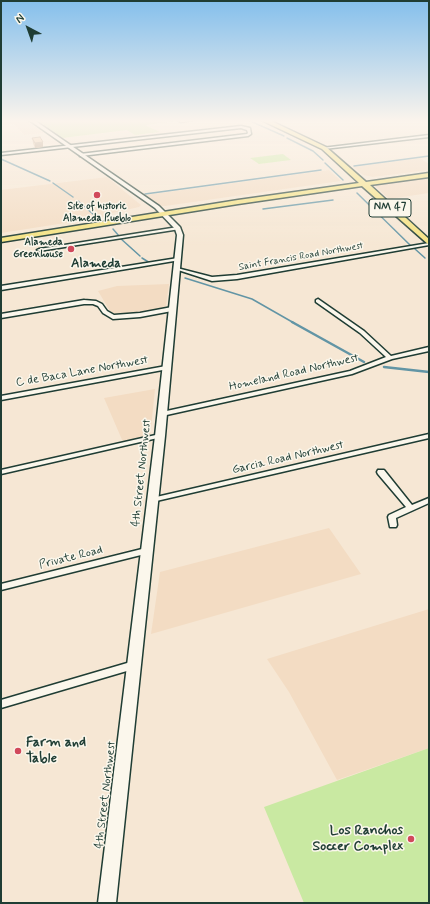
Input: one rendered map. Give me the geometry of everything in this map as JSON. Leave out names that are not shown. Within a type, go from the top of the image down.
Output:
[{"type":"main road","points":[[91,162],[163,212],[178,228]]},
{"type":"main road","name":"NM 47","points":[[340,162],[429,244]]},
{"type":"main road","points":[[1,236],[429,171]]},
{"type":"main road","points":[[362,182],[429,174]]},
{"type":"main road","points":[[1,240],[163,212]]},
{"type":"main road","name":"4th Street Northwest","points":[[107,903],[160,436],[172,309],[178,264],[180,235],[178,228]]},
{"type":"street","points":[[38,250],[178,228]]},
{"type":"street","name":"Saint Francis Road Northwest","points":[[178,264],[212,278],[237,277],[429,244]]},
{"type":"street","points":[[1,288],[178,264]]},
{"type":"street","points":[[318,301],[362,332],[390,358]]},
{"type":"street","points":[[1,316],[84,302],[94,302],[100,305],[105,312],[113,317],[140,315],[172,309]]},
{"type":"street","name":"Homeland Road Northwest","points":[[162,414],[352,372],[390,358],[429,349]]},
{"type":"street","name":"C de Baca Lane Northwest","points":[[1,398],[166,368]]},
{"type":"street","points":[[1,472],[160,436]]},
{"type":"street","name":"Garcia Road Northwest","points":[[152,500],[429,436]]},
{"type":"street","points":[[381,472],[411,508]]},
{"type":"street","points":[[394,525],[392,517],[429,500]]},
{"type":"street","name":"Private Road","points":[[1,587],[146,551]]},
{"type":"street","points":[[1,704],[134,665]]},
{"type":"shaded area","points":[[389,162],[426,162],[429,164],[429,170],[373,177],[363,175],[353,167]]},
{"type":"shaded area","points":[[329,170],[341,181],[165,206],[161,206],[145,195]]},
{"type":"shaded area","points":[[107,177],[141,205],[139,207],[112,213],[110,216],[1,233],[1,190]]},
{"type":"shaded area","points":[[429,177],[429,193],[389,199],[375,186],[377,184]]},
{"type":"shaded area","points":[[169,284],[166,306],[158,309],[123,314],[114,314],[110,311],[98,291],[117,286]]},
{"type":"shaded area","points":[[155,389],[150,438],[123,442],[104,398]]},
{"type":"shaded area","points":[[329,528],[361,574],[151,634],[160,572]]},
{"type":"shaded area","points":[[429,609],[429,748],[337,780],[289,692],[267,659]]},
{"type":"green space","points":[[256,162],[274,162],[259,164]]},
{"type":"green space","points":[[429,748],[429,903],[304,903],[264,807]]},
{"type":"waterway","points":[[8,162],[50,181]]},
{"type":"waterway","points":[[354,166],[383,162]]},
{"type":"waterway","points":[[325,163],[343,180]]},
{"type":"waterway","points":[[145,194],[321,170]]},
{"type":"waterway","points":[[53,183],[73,197]]},
{"type":"waterway","points":[[357,193],[410,245]]},
{"type":"waterway","points":[[263,209],[333,200]]},
{"type":"waterway","points":[[78,201],[93,214]]},
{"type":"waterway","points":[[113,229],[119,236]]},
{"type":"waterway","points":[[120,238],[140,256]]},
{"type":"waterway","points":[[415,249],[425,258]]},
{"type":"waterway","points":[[142,258],[150,263]]},
{"type":"waterway","points":[[185,278],[252,299],[294,323]]},
{"type":"waterway","points":[[292,322],[364,362]]},
{"type":"waterway","points":[[384,367],[429,372]]},
{"type":"place","name":"Site of historic Alameda Pueblo","points":[[97,195]]},
{"type":"place","name":"Alameda Greenhouse","points":[[71,249]]},
{"type":"place","name":"Farm and Table","points":[[18,751]]},
{"type":"place","name":"Los Ranchos Soccer Complex","points":[[411,839]]},
{"type":"district","name":"Alameda","points":[[96,264]]}]
